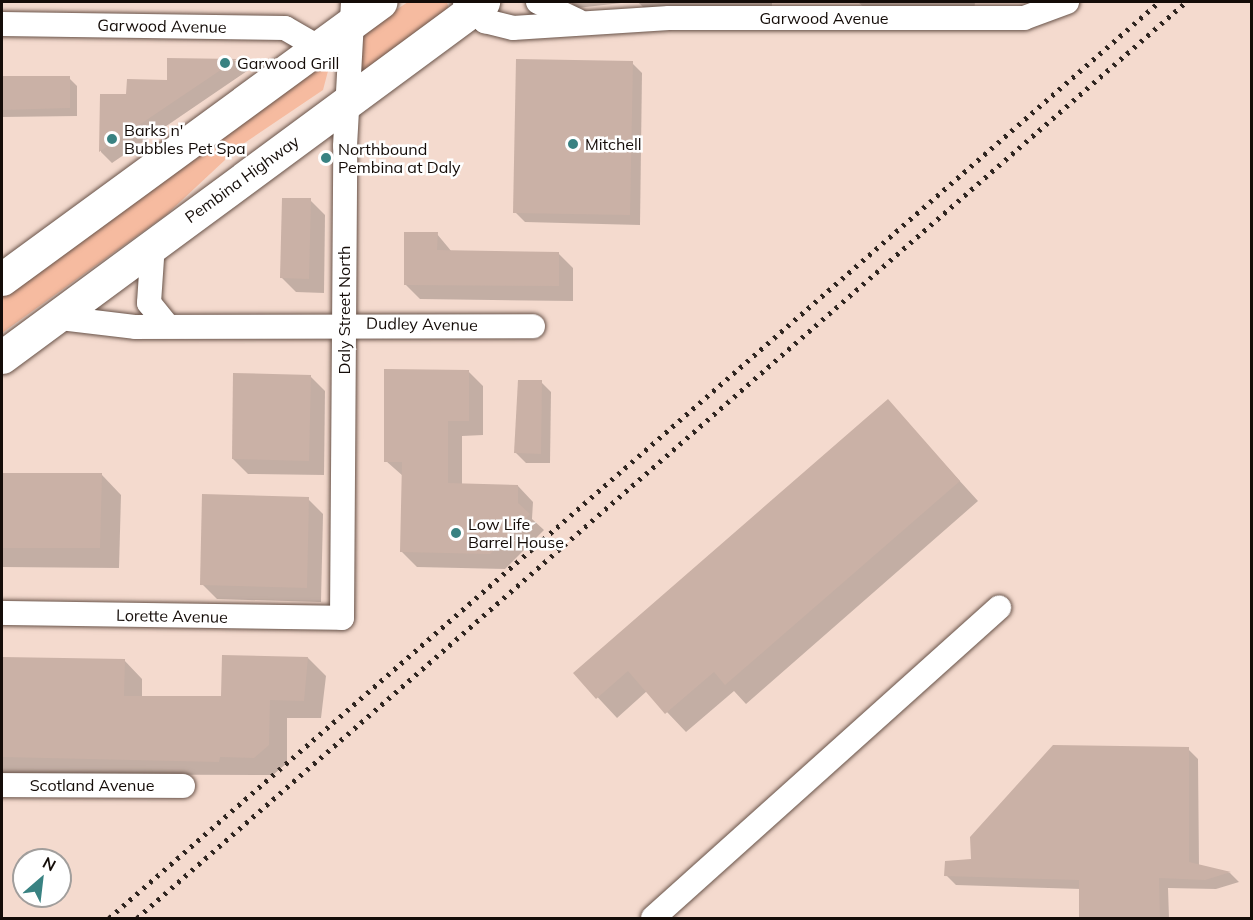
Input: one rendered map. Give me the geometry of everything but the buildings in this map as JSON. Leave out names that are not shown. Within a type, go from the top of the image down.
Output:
[{"type":"main road","points":[[2,279],[318,47],[352,12],[381,2]]},
{"type":"main road","name":"Pembina Highway","points":[[2,357],[52,317],[346,103],[473,4]]},
{"type":"street","name":"Garwood Avenue","points":[[538,2],[578,21]]},
{"type":"street","name":"Garwood Avenue","points":[[473,4],[485,21],[513,28],[578,21],[1024,18],[1066,2]]},
{"type":"street","name":"Daly Street North","points":[[342,618],[346,103],[352,12]]},
{"type":"street","name":"Garwood Avenue","points":[[2,24],[285,28],[318,47]]},
{"type":"street","points":[[153,244],[149,303],[166,324]]},
{"type":"street","name":"Dudley Avenue","points":[[52,317],[97,325],[343,323],[533,326]]},
{"type":"street","points":[[653,918],[999,608]]},
{"type":"street","name":"Lorette Avenue","points":[[2,613],[342,618]]},
{"type":"street","name":"Scotland Avenue","points":[[2,785],[183,786]]},
{"type":"shaded area","points":[[408,2],[447,2],[449,10],[360,74],[364,31]]},
{"type":"shaded area","points":[[333,52],[323,90],[240,146],[166,215],[2,333],[2,293]]},
{"type":"railway","points":[[109,918],[1159,2]]},
{"type":"railway","points":[[137,918],[1186,2]]},
{"type":"place","name":"Garwood Grill","points":[[225,63]]},
{"type":"place","name":"Barks n' Bubbles Pet Spa","points":[[112,139]]},
{"type":"place","name":"Mitchell","points":[[573,144]]},
{"type":"place","name":"Northbound Pembina at Daly","points":[[326,158]]},
{"type":"place","name":"Low Life Barrel House","points":[[456,533]]}]
